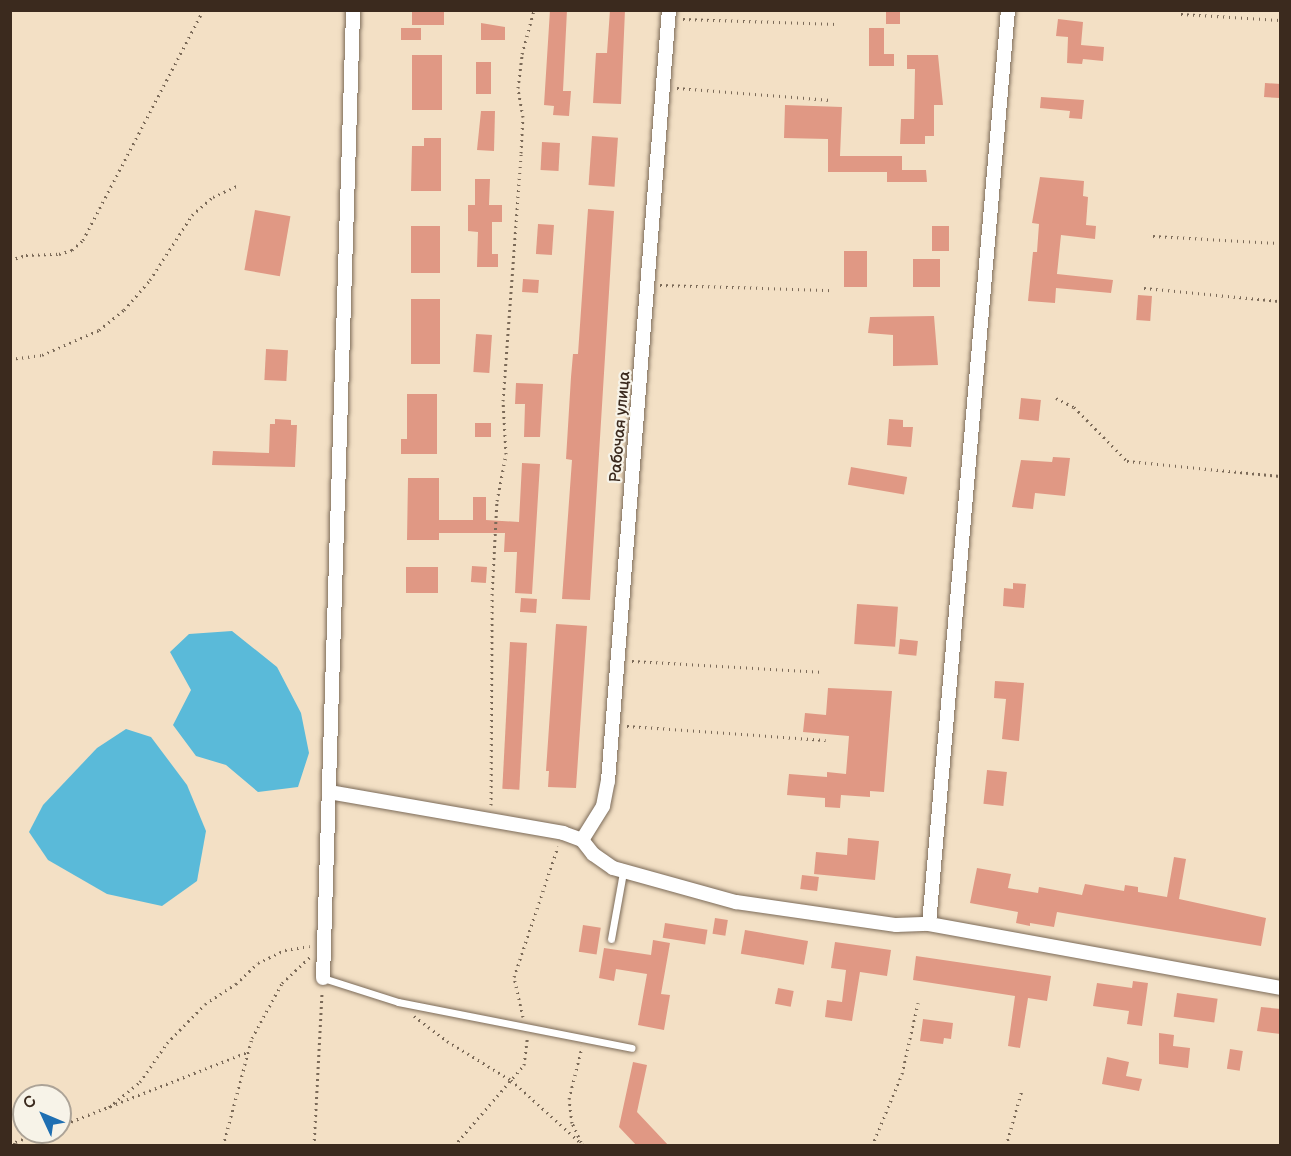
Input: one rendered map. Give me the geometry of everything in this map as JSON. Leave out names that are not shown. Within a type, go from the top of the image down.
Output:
[{"type":"street","points":[[323,978],[353,10]]},
{"type":"street","points":[[929,924],[1008,10]]},
{"type":"street","name":"Рабочая улица","points":[[582,840],[603,806],[613,725],[669,14]]},
{"type":"street","points":[[329,792],[562,833],[582,840],[593,854],[623,872],[736,902],[896,925],[929,924],[1281,988]]},
{"type":"lane","points":[[611,939],[623,872]]},
{"type":"lane","points":[[323,978],[398,1002],[632,1048]]},
{"type":"path","points":[[10,260],[66,252],[82,240],[203,10]]},
{"type":"path","points":[[489,820],[492,595],[497,501],[506,454],[503,401],[521,153],[518,88],[522,54],[534,10]]},
{"type":"path","points":[[669,14],[837,24]]},
{"type":"path","points":[[1181,14],[1281,20]]},
{"type":"path","points":[[664,87],[832,100]]},
{"type":"path","points":[[10,359],[42,356],[99,330],[124,310],[150,280],[192,215],[213,197],[237,186]]},
{"type":"path","points":[[1153,236],[1281,243]]},
{"type":"path","points":[[649,284],[833,290]]},
{"type":"path","points":[[1144,288],[1281,301]]},
{"type":"path","points":[[1056,398],[1074,406],[1127,461],[1281,476]]},
{"type":"path","points":[[618,660],[820,672]]},
{"type":"path","points":[[613,725],[826,740]]},
{"type":"path","points":[[454,1146],[524,1065],[525,1027],[514,977],[562,833]]},
{"type":"path","points":[[223,1146],[249,1052],[282,983],[324,943]]},
{"type":"path","points":[[110,1107],[140,1082],[166,1043],[205,1004],[236,984],[258,963],[285,950],[324,943]]},
{"type":"path","points":[[314,1146],[323,978]]},
{"type":"path","points":[[398,1002],[447,1041],[511,1080],[583,1144]]},
{"type":"path","points":[[872,1146],[902,1074],[918,1003]]},
{"type":"path","points":[[583,1144],[572,1123],[569,1099],[574,1065],[585,1039]]},
{"type":"path","points":[[72,1121],[249,1052]]},
{"type":"path","points":[[1006,1146],[1022,1090]]},
{"type":"water","points":[[232,631],[277,667],[301,713],[309,753],[298,787],[258,792],[226,765],[196,756],[173,725],[191,690],[170,652],[189,634]]},
{"type":"water","points":[[126,729],[151,737],[187,785],[206,831],[197,881],[162,906],[107,894],[48,860],[29,832],[43,805],[97,748]]},
{"type":"building","points":[[412,10],[444,10],[444,25],[412,25]]},
{"type":"building","points":[[550,10],[567,10],[563,91],[571,91],[569,116],[553,115],[554,106],[544,105]]},
{"type":"building","points":[[610,10],[625,10],[621,104],[593,103],[596,53],[607,53]]},
{"type":"building","points":[[886,10],[900,10],[900,24],[886,24]]},
{"type":"building","points":[[1058,19],[1083,22],[1081,45],[1104,47],[1103,61],[1083,59],[1082,64],[1067,63],[1068,37],[1056,36]]},
{"type":"building","points":[[481,23],[505,27],[505,40],[481,40]]},
{"type":"building","points":[[401,28],[421,28],[421,40],[401,40]]},
{"type":"building","points":[[869,28],[884,28],[884,54],[894,54],[894,66],[869,66]]},
{"type":"building","points":[[412,55],[442,55],[442,110],[412,110]]},
{"type":"building","points":[[907,55],[938,55],[943,105],[934,105],[934,136],[925,136],[925,144],[900,144],[901,119],[914,119],[915,69],[907,69]]},
{"type":"building","points":[[476,62],[491,62],[491,94],[476,94]]},
{"type":"building","points":[[1265,83],[1280,84],[1280,98],[1264,97]]},
{"type":"building","points":[[1041,97],[1084,100],[1082,119],[1069,118],[1070,111],[1040,108]]},
{"type":"building","points":[[785,105],[842,107],[840,156],[902,156],[902,170],[926,170],[927,182],[887,182],[887,172],[828,172],[828,139],[784,138]]},
{"type":"building","points":[[481,111],[495,111],[494,151],[477,150]]},
{"type":"building","points":[[592,136],[618,138],[615,187],[589,185]]},
{"type":"building","points":[[424,138],[441,138],[441,191],[411,191],[412,146],[424,146]]},
{"type":"building","points":[[542,142],[560,143],[559,171],[541,170]]},
{"type":"building","points":[[1040,177],[1084,181],[1083,196],[1088,197],[1086,225],[1096,226],[1095,239],[1061,235],[1057,274],[1113,280],[1111,293],[1056,288],[1055,303],[1028,301],[1033,252],[1037,252],[1039,224],[1032,223]]},
{"type":"building","points":[[475,179],[490,179],[489,205],[502,205],[502,222],[492,222],[492,254],[498,254],[498,267],[477,267],[478,232],[468,231],[468,205],[475,205]]},
{"type":"building","points":[[588,209],[614,211],[590,600],[562,599],[572,460],[566,459],[571,377],[573,354],[578,354]]},
{"type":"building","points":[[255,210],[290,216],[280,276],[244,270]]},
{"type":"building","points":[[538,224],[554,225],[552,255],[536,254]]},
{"type":"building","points":[[411,226],[440,226],[440,273],[411,273]]},
{"type":"building","points":[[932,226],[949,226],[949,251],[932,251]]},
{"type":"building","points":[[844,251],[867,251],[867,287],[844,287]]},
{"type":"building","points":[[913,259],[940,259],[940,287],[913,287]]},
{"type":"building","points":[[523,279],[539,280],[538,293],[522,292]]},
{"type":"building","points":[[1138,295],[1152,296],[1150,321],[1136,320]]},
{"type":"building","points":[[411,299],[440,299],[440,364],[411,364]]},
{"type":"building","points":[[934,316],[938,365],[893,366],[893,335],[868,333],[870,317]]},
{"type":"building","points":[[476,334],[492,335],[489,373],[473,372]]},
{"type":"building","points":[[266,349],[288,350],[286,381],[264,380]]},
{"type":"building","points":[[516,383],[543,384],[540,437],[524,437],[525,404],[515,404]]},
{"type":"building","points":[[407,394],[437,394],[437,454],[401,454],[401,439],[407,439]]},
{"type":"building","points":[[1021,398],[1041,400],[1039,421],[1019,419]]},
{"type":"building","points":[[275,419],[291,420],[291,425],[297,425],[295,467],[212,465],[213,451],[269,453],[270,424],[275,424]]},
{"type":"building","points":[[889,419],[903,420],[903,427],[913,427],[911,447],[887,445]]},
{"type":"building","points":[[475,423],[491,423],[491,437],[475,437]]},
{"type":"building","points":[[1053,457],[1070,458],[1065,496],[1035,493],[1033,509],[1012,507],[1021,460],[1052,462]]},
{"type":"building","points":[[522,463],[540,464],[532,594],[515,593],[517,552],[504,552],[505,533],[439,533],[439,540],[407,540],[408,478],[439,478],[439,520],[473,520],[473,497],[486,497],[486,520],[519,522]]},
{"type":"building","points":[[851,467],[907,477],[904,495],[848,485]]},
{"type":"building","points":[[472,566],[487,567],[486,583],[471,582]]},
{"type":"building","points":[[406,567],[438,567],[438,593],[406,593]]},
{"type":"building","points":[[1013,583],[1026,584],[1024,608],[1003,606],[1004,588],[1013,589]]},
{"type":"building","points":[[521,598],[537,599],[536,613],[520,612]]},
{"type":"building","points":[[857,604],[898,607],[895,647],[854,644]]},
{"type":"building","points":[[556,624],[587,626],[576,788],[548,787],[549,771],[546,771]]},
{"type":"building","points":[[900,639],[918,641],[916,656],[898,654]]},
{"type":"building","points":[[510,642],[527,643],[519,790],[502,789]]},
{"type":"building","points":[[995,681],[1024,683],[1019,741],[1002,739],[1006,699],[994,698]]},
{"type":"building","points":[[828,688],[892,691],[884,792],[870,791],[870,797],[841,795],[840,808],[825,807],[825,798],[787,795],[789,774],[827,777],[827,772],[846,774],[849,736],[803,732],[805,713],[826,715]]},
{"type":"building","points":[[987,770],[1007,772],[1003,806],[983,804]]},
{"type":"building","points":[[848,838],[879,841],[875,880],[814,874],[816,852],[847,855]]},
{"type":"building","points":[[1174,857],[1186,859],[1179,899],[1266,918],[1261,946],[1057,912],[1054,927],[1030,923],[1030,926],[1016,923],[1018,912],[970,903],[977,868],[1011,874],[1008,888],[1038,893],[1039,887],[1082,895],[1085,884],[1124,891],[1125,885],[1138,887],[1138,892],[1167,897]]},
{"type":"building","points":[[802,875],[819,877],[817,891],[800,889]]},
{"type":"building","points":[[715,918],[728,920],[725,936],[712,934]]},
{"type":"building","points":[[665,923],[707,930],[705,945],[663,938]]},
{"type":"building","points":[[583,925],[601,928],[597,954],[579,952]]},
{"type":"building","points":[[745,930],[808,941],[804,965],[741,954]]},
{"type":"building","points":[[653,940],[670,943],[661,994],[670,995],[664,1030],[638,1025],[647,974],[616,969],[614,981],[599,978],[604,948],[651,955]]},
{"type":"building","points":[[835,942],[891,950],[887,976],[860,972],[852,1021],[825,1017],[827,1000],[842,1002],[846,970],[831,968]]},
{"type":"building","points":[[916,956],[1051,976],[1047,1001],[1028,998],[1020,1048],[1008,1046],[1015,996],[913,980]]},
{"type":"building","points":[[1133,981],[1148,983],[1142,1026],[1127,1024],[1129,1011],[1093,1006],[1097,983],[1132,988]]},
{"type":"building","points":[[778,988],[794,991],[791,1007],[775,1004]]},
{"type":"building","points":[[1177,993],[1218,999],[1214,1022],[1174,1017]]},
{"type":"building","points":[[1261,1007],[1281,1009],[1281,1034],[1257,1031]]},
{"type":"building","points":[[923,1019],[953,1023],[951,1039],[944,1038],[943,1044],[920,1041]]},
{"type":"building","points":[[1159,1033],[1174,1035],[1173,1046],[1190,1048],[1188,1068],[1159,1064]]},
{"type":"building","points":[[1230,1049],[1243,1051],[1240,1071],[1227,1069]]},
{"type":"building","points":[[1107,1057],[1129,1062],[1126,1076],[1142,1079],[1139,1091],[1102,1084]]},
{"type":"building","points":[[633,1062],[647,1065],[637,1112],[669,1146],[637,1146],[619,1127]]}]
